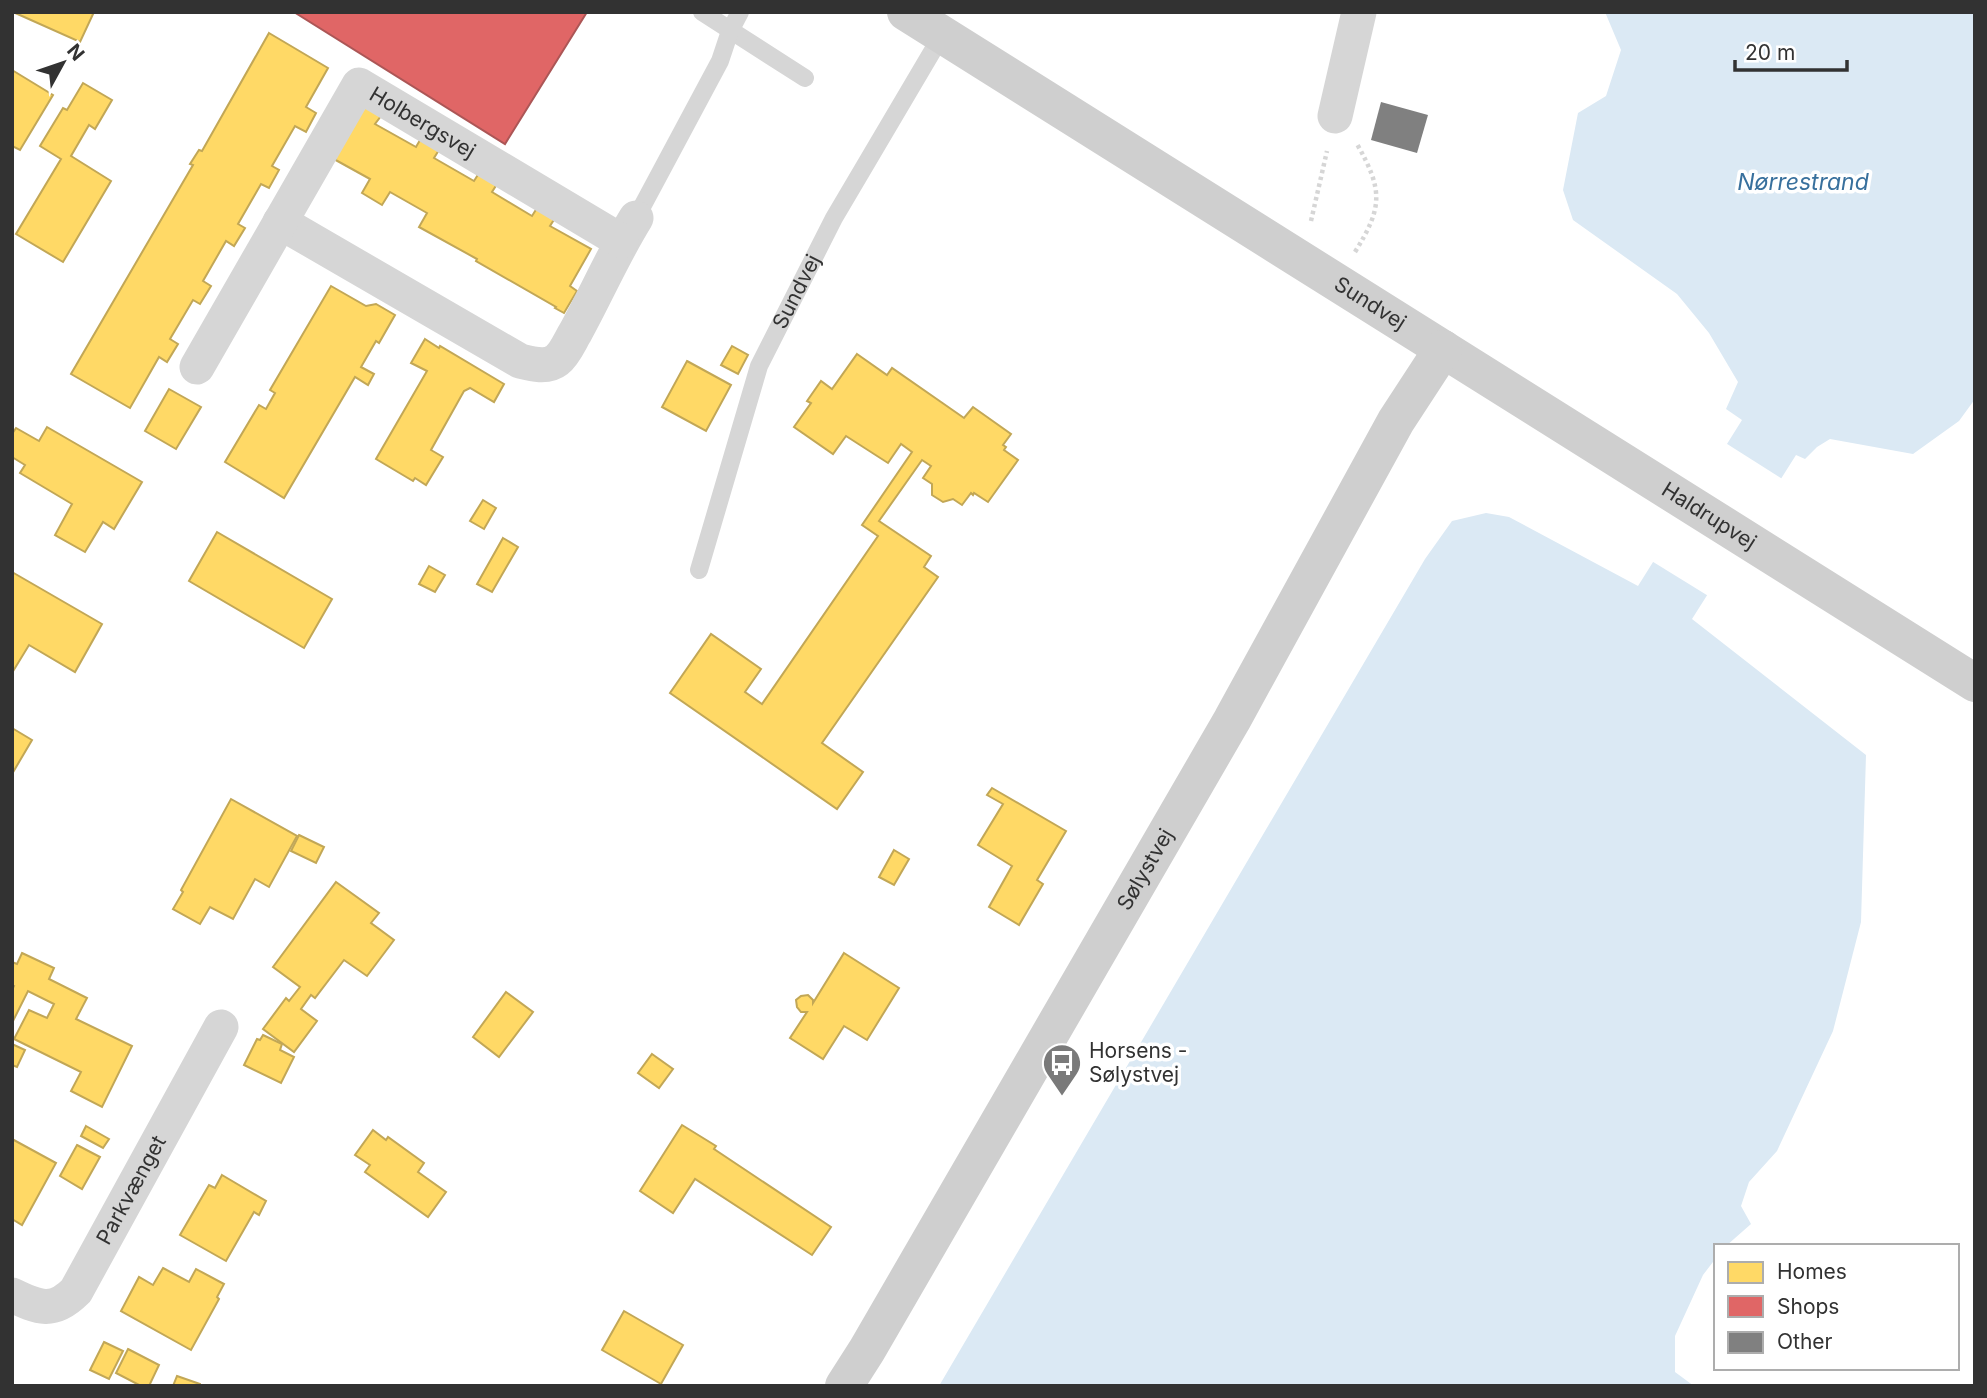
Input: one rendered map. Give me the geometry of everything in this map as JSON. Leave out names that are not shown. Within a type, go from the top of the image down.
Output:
[{"type":"main road","name":"Sundvej","points":[[906,12],[1443,349]]},
{"type":"main road","name":"Haldrupvej","points":[[1443,349],[1975,683]]},
{"type":"main road","name":"Sølystvej","points":[[844,1386],[1232,720],[1396,421],[1443,349]]},
{"type":"street","points":[[1335,116],[1359,12]]},
{"type":"street","name":"Holbergsvej","points":[[197,367],[359,85],[629,230]]},
{"type":"street","points":[[280,222],[520,362],[541,365],[556,361],[567,346],[629,230]]},
{"type":"street","name":"Parkvænget","points":[[12,1295],[30,1304],[48,1307],[64,1303],[76,1291],[221,1027]]},
{"type":"lane","points":[[702,12],[805,78]]},
{"type":"lane","points":[[629,230],[720,61],[740,12]]},
{"type":"lane","name":"Sundvej","points":[[699,570],[758,366],[834,218],[942,35]]},
{"type":"path","points":[[1303,260],[1335,116]]},
{"type":"path","points":[[1335,116],[1357,144],[1373,180],[1376,194],[1376,211],[1370,229],[1337,282]]},
{"type":"water","name":"Nørrestrand","points":[[1605,12],[1975,12],[1975,399],[1959,421],[1913,454],[1830,439],[1805,459],[1796,455],[1692,619],[1866,755],[1861,922],[1833,1031],[1777,1151],[1749,1182],[1741,1206],[1751,1224],[1728,1244],[1714,1244],[1714,1261],[1703,1275],[1675,1336],[1675,1372],[1694,1386],[939,1386],[1425,559],[1452,521],[1486,513],[1509,517],[1638,586],[1742,420],[1726,409],[1738,382],[1709,333],[1677,294],[1573,220],[1563,190],[1578,113],[1606,96],[1621,50]]},
{"type":"pier","points":[[1724,442],[1784,480],[1710,597],[1650,560]]},
{"type":"building: Homes","points":[[13,12],[94,12],[80,42]]},
{"type":"building: Homes","points":[[269,33],[328,68],[306,107],[316,113],[306,132],[295,126],[272,166],[279,170],[269,188],[261,184],[238,224],[245,228],[234,246],[226,241],[203,281],[211,286],[200,304],[193,300],[170,339],[178,344],[167,362],[159,357],[130,408],[71,374],[193,165],[190,164],[199,150],[202,151]]},
{"type":"building: Homes","points":[[12,70],[53,95],[20,150],[12,146]]},
{"type":"building: Homes","points":[[83,83],[112,100],[95,129],[89,125],[71,156],[111,181],[63,262],[16,234],[61,159],[40,146],[63,108],[67,110]]},
{"type":"building: Homes","points":[[363,105],[381,116],[375,124],[416,147],[420,140],[439,150],[434,158],[474,181],[479,173],[497,184],[492,192],[532,216],[537,208],[555,218],[550,226],[591,249],[570,286],[577,291],[564,313],[419,227],[427,213],[390,192],[382,205],[362,193],[370,179],[332,158]]},
{"type":"building: Homes","points":[[331,286],[366,306],[376,304],[395,315],[361,367],[374,374],[368,385],[355,377],[284,498],[225,462],[259,405],[266,409],[275,393],[270,390]]},
{"type":"building: Homes","points":[[425,339],[504,384],[494,402],[470,388],[464,391],[431,450],[443,457],[426,485],[415,478],[413,481],[376,459],[427,371],[411,363]]},
{"type":"building: Homes","points":[[732,346],[748,355],[738,374],[721,365]]},
{"type":"building: Homes","points":[[857,354],[887,375],[892,368],[964,418],[973,407],[1011,434],[1003,445],[1006,447],[1004,450],[1018,460],[988,502],[971,493],[962,505],[953,499],[943,502],[932,495],[932,484],[923,478],[931,466],[922,460],[879,521],[931,556],[924,567],[938,577],[822,743],[863,772],[837,809],[670,693],[711,634],[761,669],[745,692],[762,704],[878,536],[862,525],[912,452],[901,444],[888,463],[846,436],[833,454],[794,427],[811,403],[807,401],[821,381],[832,389]]},
{"type":"building: Homes","points":[[687,361],[731,385],[706,431],[662,407]]},
{"type":"building: Homes","points":[[169,389],[201,407],[176,449],[145,431]]},
{"type":"building: Homes","points":[[47,427],[142,482],[114,529],[103,522],[85,552],[55,535],[72,504],[20,473],[25,465],[12,457],[12,434],[16,428],[39,441]]},
{"type":"building: Homes","points":[[483,500],[496,508],[484,529],[470,521]]},
{"type":"building: Homes","points":[[217,532],[332,599],[304,648],[189,581]]},
{"type":"building: Homes","points":[[503,538],[518,547],[492,592],[477,584]]},
{"type":"building: Homes","points":[[429,566],[445,575],[435,592],[419,584]]},
{"type":"building: Homes","points":[[12,572],[102,624],[75,672],[29,645],[12,673]]},
{"type":"building: Homes","points":[[12,728],[32,740],[12,774]]},
{"type":"building: Homes","points":[[992,788],[1066,831],[1037,880],[1043,884],[1019,925],[989,907],[1012,866],[978,845],[1003,804],[987,795]]},
{"type":"building: Homes","points":[[231,799],[297,836],[269,887],[255,879],[233,919],[210,907],[200,924],[173,909]]},
{"type":"building: Homes","points":[[299,835],[324,847],[316,863],[291,851]]},
{"type":"building: Homes","points":[[894,850],[909,859],[894,885],[879,877]]},
{"type":"building: Homes","points":[[336,882],[379,913],[371,923],[394,940],[367,976],[344,960],[315,998],[311,995],[301,1009],[317,1021],[294,1052],[263,1029],[286,998],[289,1001],[300,987],[273,967]]},
{"type":"building: Homes","points":[[22,953],[54,968],[49,979],[87,998],[76,1019],[132,1046],[102,1107],[71,1091],[81,1072],[14,1039],[29,1010],[47,1018],[54,1004],[28,991],[12,1023],[12,962],[17,964]]},
{"type":"building: Homes","points":[[844,953],[899,988],[867,1040],[844,1026],[823,1059],[790,1038],[807,1012],[801,1012],[796,1000],[808,995],[813,1003]]},
{"type":"building: Homes","points":[[506,992],[533,1012],[499,1057],[473,1037]]},
{"type":"building: Homes","points":[[263,1035],[282,1044],[280,1050],[294,1057],[281,1083],[244,1065],[257,1039],[260,1040]]},
{"type":"building: Homes","points":[[12,1044],[25,1050],[17,1067],[12,1065]]},
{"type":"building: Homes","points":[[652,1054],[673,1069],[659,1088],[638,1073]]},
{"type":"building: Homes","points":[[682,1125],[831,1227],[812,1255],[695,1179],[673,1213],[640,1191]]},
{"type":"building: Homes","points":[[86,1126],[109,1139],[103,1148],[81,1136]]},
{"type":"building: Homes","points":[[373,1130],[386,1140],[388,1137],[424,1163],[418,1172],[446,1192],[428,1217],[365,1172],[370,1165],[355,1155]]},
{"type":"building: Homes","points":[[12,1139],[56,1163],[22,1225],[12,1219]]},
{"type":"building: Homes","points":[[77,1145],[100,1157],[82,1189],[60,1176]]},
{"type":"building: Homes","points":[[222,1175],[266,1201],[259,1215],[254,1212],[226,1261],[180,1235],[209,1185],[215,1188]]},
{"type":"building: Homes","points":[[163,1268],[189,1282],[196,1269],[224,1284],[217,1297],[219,1299],[191,1350],[121,1311],[139,1277],[153,1285]]},
{"type":"building: Homes","points":[[624,1311],[683,1345],[661,1384],[602,1350]]},
{"type":"building: Homes","points":[[104,1342],[123,1351],[109,1379],[90,1370]]},
{"type":"building: Homes","points":[[128,1349],[159,1365],[149,1386],[141,1386],[116,1373]]},
{"type":"building: Homes","points":[[177,1376],[200,1384],[200,1386],[173,1386]]},
{"type":"building: Shops","points":[[294,12],[587,12],[505,144]]},
{"type":"building: Other","points":[[1381,102],[1428,115],[1417,153],[1371,140]]},
{"type":"place","name":"Horsens - Sølystvej","points":[[1062,1097]]}]
